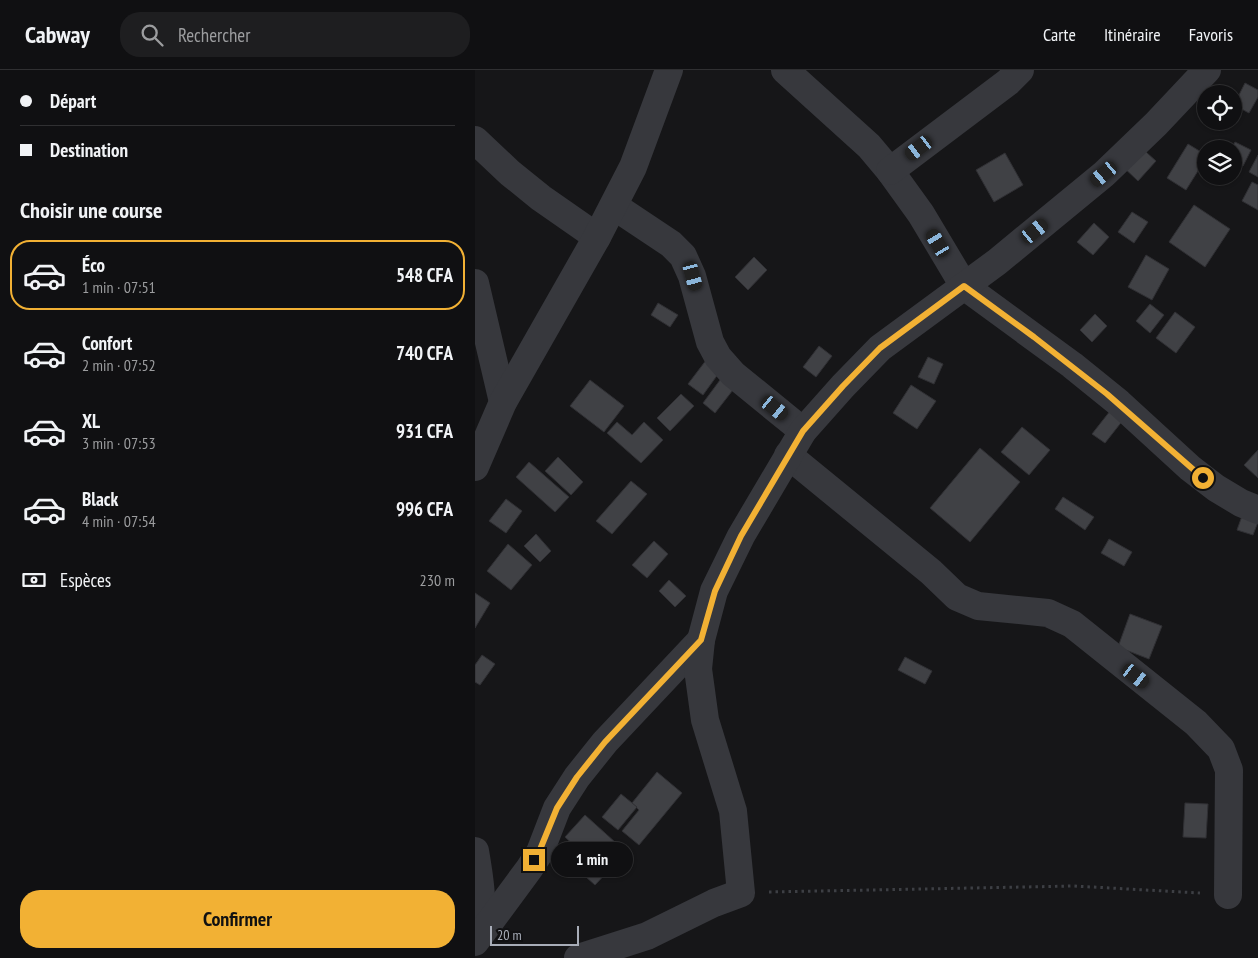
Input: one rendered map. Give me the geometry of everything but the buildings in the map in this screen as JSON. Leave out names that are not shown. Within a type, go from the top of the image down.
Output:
[{"type":"street","points":[[475,467],[503,402],[614,206],[633,167],[669,70]]},
{"type":"street","points":[[785,70],[869,146],[890,171],[921,214],[964,286],[1099,387],[1190,468],[1216,488],[1241,503],[1258,510]]},
{"type":"street","points":[[890,171],[1008,82],[1020,70]]},
{"type":"street","points":[[578,958],[647,936],[714,903],[741,893],[733,811],[705,720],[698,669],[701,640],[715,591],[741,536],[803,431],[880,348],[997,262],[1104,174],[1156,124],[1207,70]]},
{"type":"street","points":[[475,140],[510,173],[541,198],[597,237]]},
{"type":"street","points":[[614,206],[671,244],[683,256],[693,276],[710,342],[718,357],[733,374],[803,431]]},
{"type":"street","points":[[475,283],[503,402]]},
{"type":"street","points":[[788,455],[931,572],[957,597],[979,606],[1048,614],[1072,624],[1202,730],[1221,749],[1229,770],[1229,895]]},
{"type":"street","points":[[475,942],[529,869],[539,852],[557,808],[577,777],[605,742],[701,640]]},
{"type":"street","points":[[475,851],[481,888],[482,912],[475,942]]},
{"type":"path","points":[[741,893],[1074,886],[1229,895]]},
{"type":"route","points":[[534,860],[557,808],[577,777],[605,742],[701,640],[715,591],[741,536],[803,431],[880,348],[964,286],[1119,403],[1203,478]]}]
